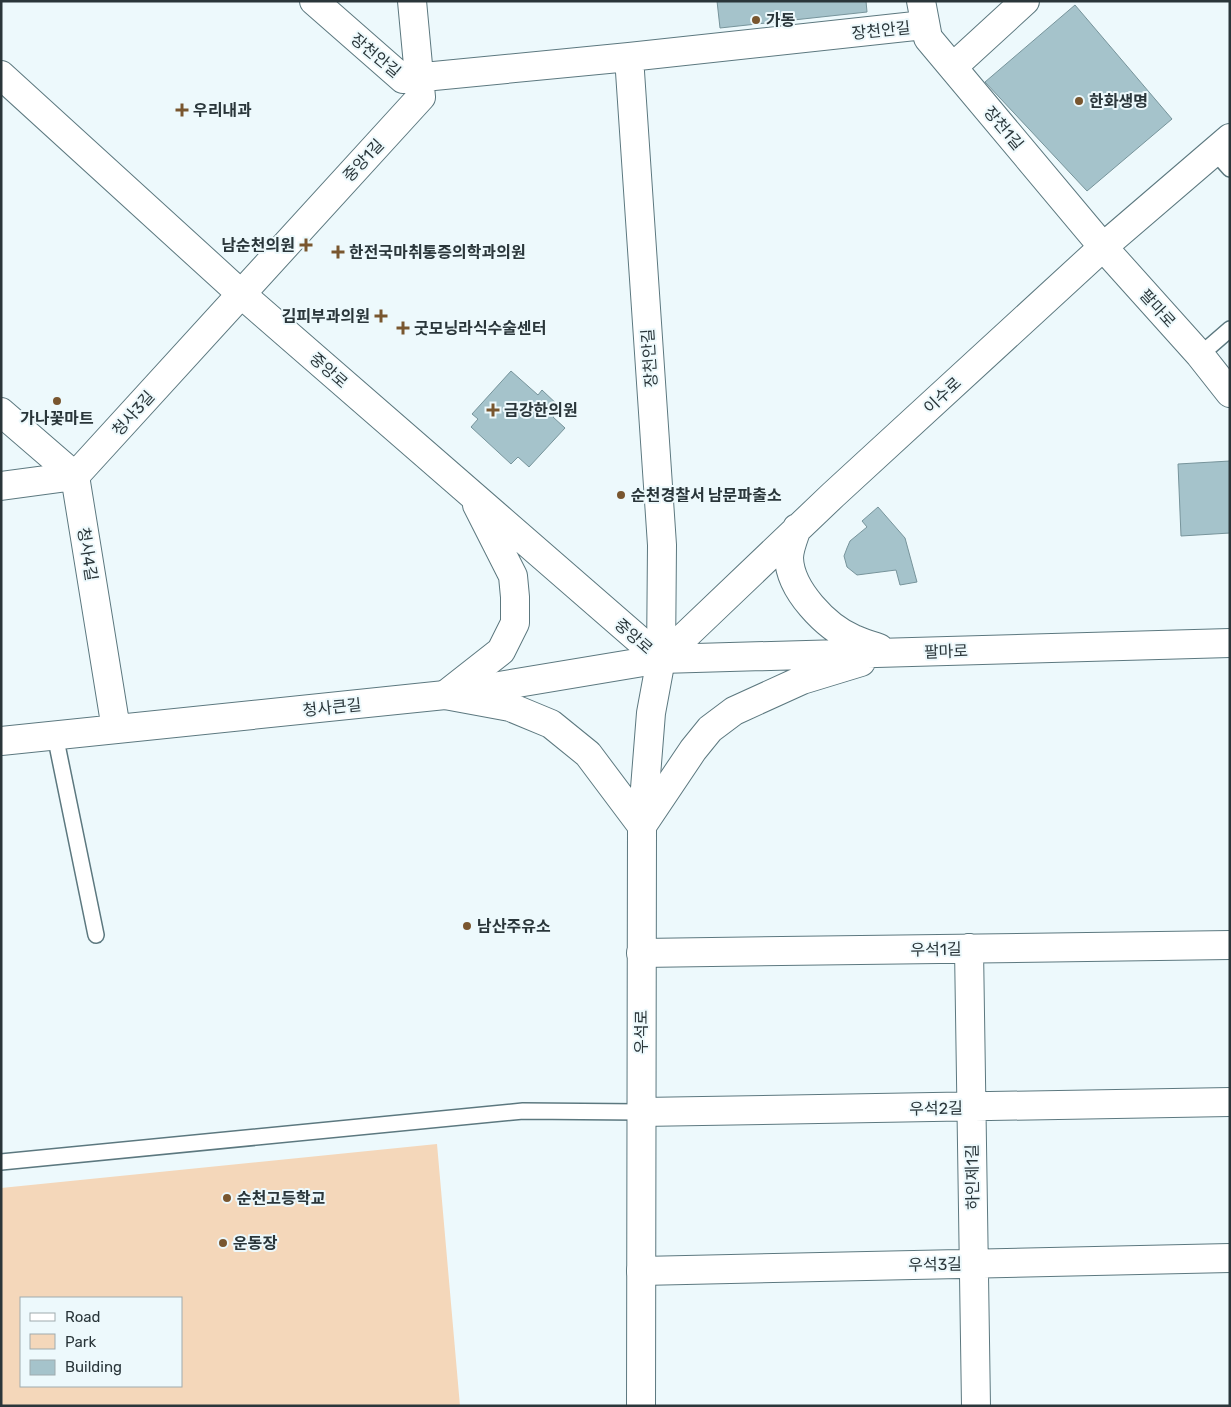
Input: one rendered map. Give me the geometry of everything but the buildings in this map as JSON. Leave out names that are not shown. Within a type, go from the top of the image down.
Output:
[{"type":"street","name":"장천안길","points":[[314,1],[403,79],[629,57],[923,13]]},
{"type":"street","name":"중앙1길","points":[[240,294],[421,97],[412,1]]},
{"type":"street","points":[[954,67],[1026,1]]},
{"type":"street","name":"장천1길","points":[[923,13],[928,38],[1103,247]]},
{"type":"street","name":"장천안길","points":[[629,57],[662,545],[661,659]]},
{"type":"street","name":"중앙로","points":[[1,75],[240,294],[661,659]]},
{"type":"street","name":"이수로","points":[[661,659],[797,528],[1103,247],[1224,153]]},
{"type":"street","name":"팔마로","points":[[1103,247],[1200,355],[1230,394]]},
{"type":"street","name":"청사3길","points":[[75,476],[240,294]]},
{"type":"street","points":[[1,412],[75,476]]},
{"type":"street","points":[[1,486],[75,476]]},
{"type":"street","name":"청사4길","points":[[75,476],[116,729]]},
{"type":"street","points":[[445,695],[501,651],[515,623],[513,576],[470,493]]},
{"type":"street","points":[[797,528],[789,556],[791,571],[802,593],[823,620],[853,639],[893,652]]},
{"type":"street","name":"팔마로","points":[[661,659],[1230,642]]},
{"type":"street","points":[[445,695],[510,707],[551,724],[588,754],[642,826],[693,750],[710,729],[734,711],[802,680],[893,652]]},
{"type":"street","name":"청사큰길","points":[[1,741],[445,695],[661,659]]},
{"type":"street","name":"우석로","points":[[641,1406],[642,826],[651,713],[661,659]]},
{"type":"street","name":"우석1길","points":[[641,953],[1230,945]]},
{"type":"street","name":"하인제1길","points":[[969,948],[976,1406]]},
{"type":"street","name":"우석2길","points":[[641,1112],[1230,1102]]},
{"type":"street","name":"우석3길","points":[[641,1271],[1230,1258]]},
{"type":"lane","points":[[1200,355],[1230,329]]},
{"type":"lane","points":[[54,735],[96,935]]},
{"type":"lane","points":[[1,1162],[523,1111],[641,1112]]},
{"type":"green space","name":"운동장","points":[[437,1144],[460,1406],[1,1406],[1,1188]]},
{"type":"place","name":"가동","points":[[756,20]]},
{"type":"place","name":"한화생명","points":[[1079,101]]},
{"type":"place","name":"우리내과","points":[[182,110]]},
{"type":"place","name":"남순천의원","points":[[306,245]]},
{"type":"place","name":"한전국마취통증의학과의원","points":[[338,252]]},
{"type":"place","name":"김피부과의원","points":[[381,316]]},
{"type":"place","name":"굿모닝라식수술센터","points":[[403,328]]},
{"type":"place","name":"가나꽃마트","points":[[57,401]]},
{"type":"place","name":"금강한의원","points":[[493,410]]},
{"type":"place","name":"순천경찰서 남문파출소","points":[[621,495]]},
{"type":"place","name":"남산주유소","points":[[467,926]]},
{"type":"place","name":"순천고등학교","points":[[227,1198]]},
{"type":"place","name":"운동장","points":[[223,1243]]}]
